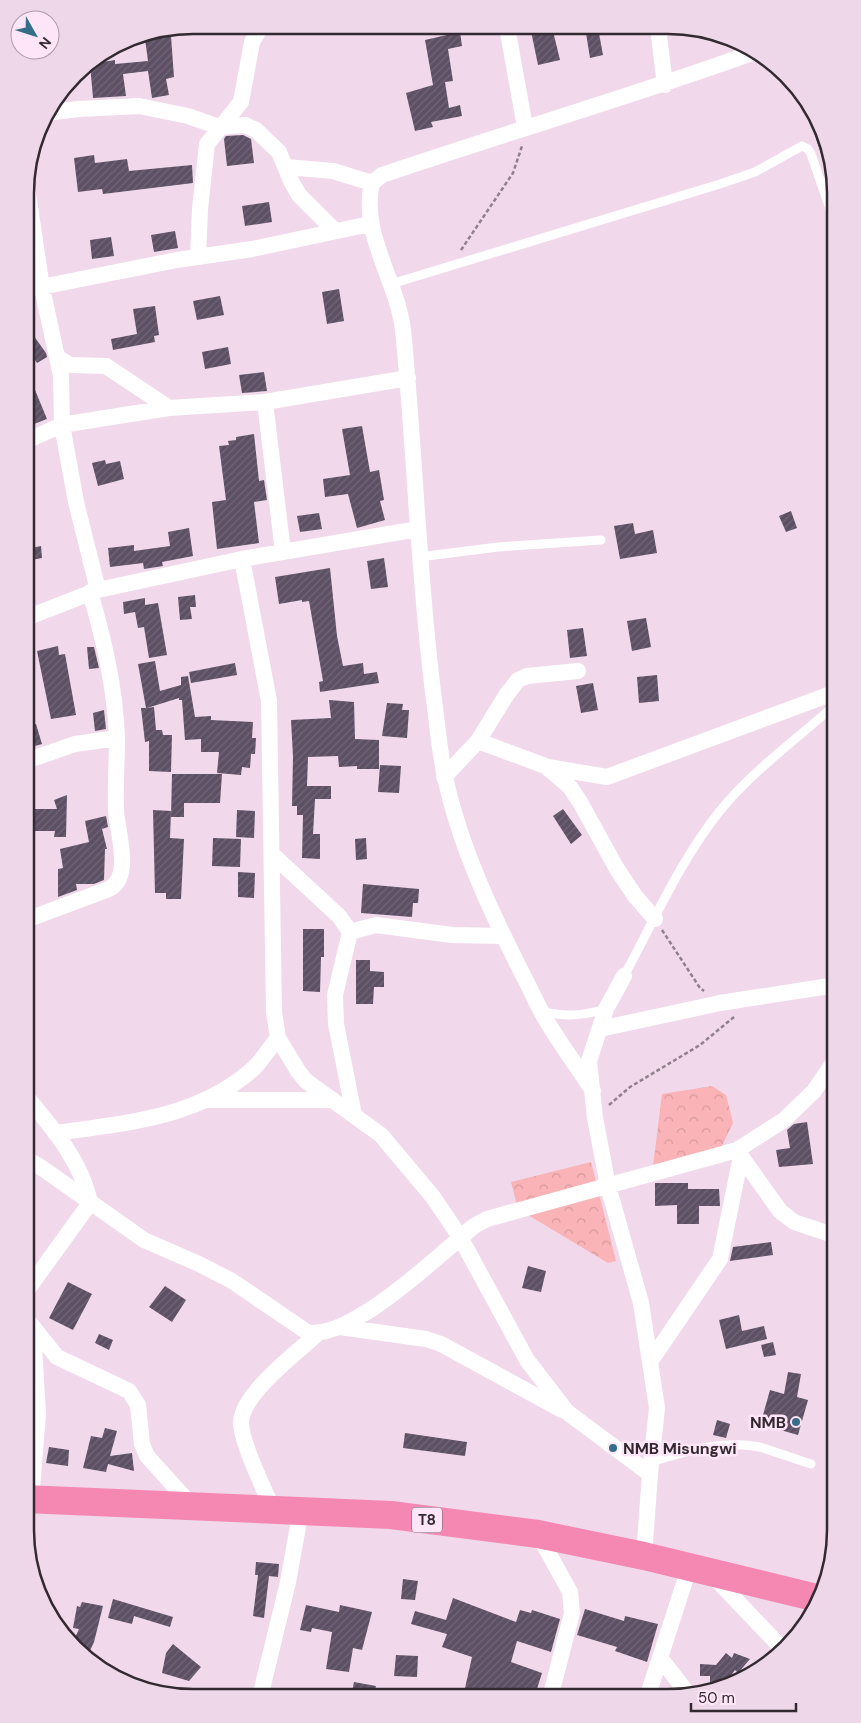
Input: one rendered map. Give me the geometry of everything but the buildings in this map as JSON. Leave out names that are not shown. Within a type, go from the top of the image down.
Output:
[{"type":"highway","name":"T8","points":[[34,1499],[391,1515],[538,1534],[644,1556],[699,1571],[812,1597]]},
{"type":"street","points":[[198,257],[204,156],[207,144],[241,102],[252,42],[257,34]]},
{"type":"street","points":[[508,34],[525,127]]},
{"type":"street","points":[[659,34],[665,85]]},
{"type":"street","points":[[593,1091],[541,1011],[503,936],[463,842],[444,777],[428,652],[419,558],[408,378],[402,324],[391,284],[370,224],[368,209],[372,183],[382,175],[467,149],[525,127],[665,85],[747,55]]},
{"type":"street","points":[[56,112],[139,106],[188,116],[219,127],[245,125],[256,130],[279,152],[299,196],[335,231]]},
{"type":"street","points":[[286,167],[333,171],[372,183]]},
{"type":"street","points":[[34,917],[85,900],[114,886],[120,879],[122,865],[116,810],[117,738],[107,648],[76,502],[62,425],[61,376],[57,357],[34,289],[370,224]]},
{"type":"street","points":[[57,357],[70,364],[106,366],[169,408]]},
{"type":"street","points":[[34,437],[62,425],[169,408],[265,402],[408,378]]},
{"type":"street","points":[[265,402],[283,552]]},
{"type":"street","points":[[34,615],[94,591],[242,559],[418,529]]},
{"type":"street","points":[[242,559],[269,700],[273,855],[274,1012],[278,1038],[288,1057],[306,1081],[381,1135],[433,1197],[460,1238],[527,1360],[566,1412]]},
{"type":"street","points":[[444,777],[478,740],[511,687],[518,680],[527,676],[578,671]]},
{"type":"street","points":[[478,740],[548,767],[607,777],[827,695]]},
{"type":"street","points":[[34,758],[75,744],[117,738]]},
{"type":"street","points":[[548,767],[575,794],[621,876],[655,919]]},
{"type":"street","points":[[273,855],[339,916],[350,932],[335,995],[336,1024],[354,1115]]},
{"type":"street","points":[[350,932],[376,925],[452,935],[503,936]]},
{"type":"street","points":[[624,976],[606,1010],[590,1061],[595,1118],[608,1186],[641,1303],[657,1408],[650,1468],[644,1556]]},
{"type":"street","points":[[600,1029],[720,1003],[827,986]]},
{"type":"street","points":[[817,988],[827,993]]},
{"type":"street","points":[[55,1134],[174,1113],[206,1100],[233,1085],[256,1066],[278,1038]]},
{"type":"street","points":[[273,1510],[244,1438],[241,1423],[243,1410],[251,1397],[317,1334],[340,1327],[377,1306],[460,1238],[487,1219],[508,1211],[739,1153],[784,1120],[814,1091],[827,1072]]},
{"type":"street","points":[[206,1100],[333,1100]]},
{"type":"street","points":[[34,1106],[78,1168],[86,1183],[90,1203],[34,1281]]},
{"type":"street","points":[[739,1153],[780,1211],[794,1222],[827,1233]]},
{"type":"street","points":[[650,1362],[720,1259],[739,1153]]},
{"type":"street","points":[[34,1163],[144,1240],[232,1281],[307,1332],[317,1334]]},
{"type":"street","points":[[34,1327],[57,1357],[129,1391],[138,1405],[142,1444],[147,1456],[193,1507]]},
{"type":"street","points":[[340,1327],[426,1339],[441,1344],[502,1379],[566,1412],[650,1468]]},
{"type":"street","points":[[34,1372],[38,1414],[34,1448]]},
{"type":"street","points":[[262,1689],[288,1582],[301,1510]]},
{"type":"street","points":[[538,1534],[570,1592],[572,1613],[552,1689]]},
{"type":"street","points":[[650,1689],[661,1659],[699,1571],[778,1646]]},
{"type":"street","points":[[661,1659],[684,1688]]},
{"type":"lane","points":[[391,284],[755,172],[802,146],[808,149],[811,154],[827,200]]},
{"type":"lane","points":[[419,558],[498,547],[601,540]]},
{"type":"lane","points":[[624,976],[688,858],[719,812],[750,779],[827,712]]},
{"type":"lane","points":[[541,1011],[572,1016],[606,1010]]},
{"type":"lane","points":[[650,1468],[674,1454],[736,1445],[762,1448],[811,1464]]},
{"type":"path","points":[[452,265],[513,173],[519,159],[525,127]]},
{"type":"path","points":[[655,919],[700,988],[720,1003]]},
{"type":"path","points":[[595,1118],[630,1087],[700,1046],[754,999]]},
{"type":"green space","points":[[712,1086],[726,1095],[733,1123],[719,1152],[653,1166],[662,1094]]},
{"type":"green space","points":[[591,1162],[616,1261],[608,1263],[518,1209],[511,1182]]},
{"type":"place","name":"NMB","points":[[796,1422]]},
{"type":"place","name":"NMB Misungwi","points":[[613,1448]]}]
